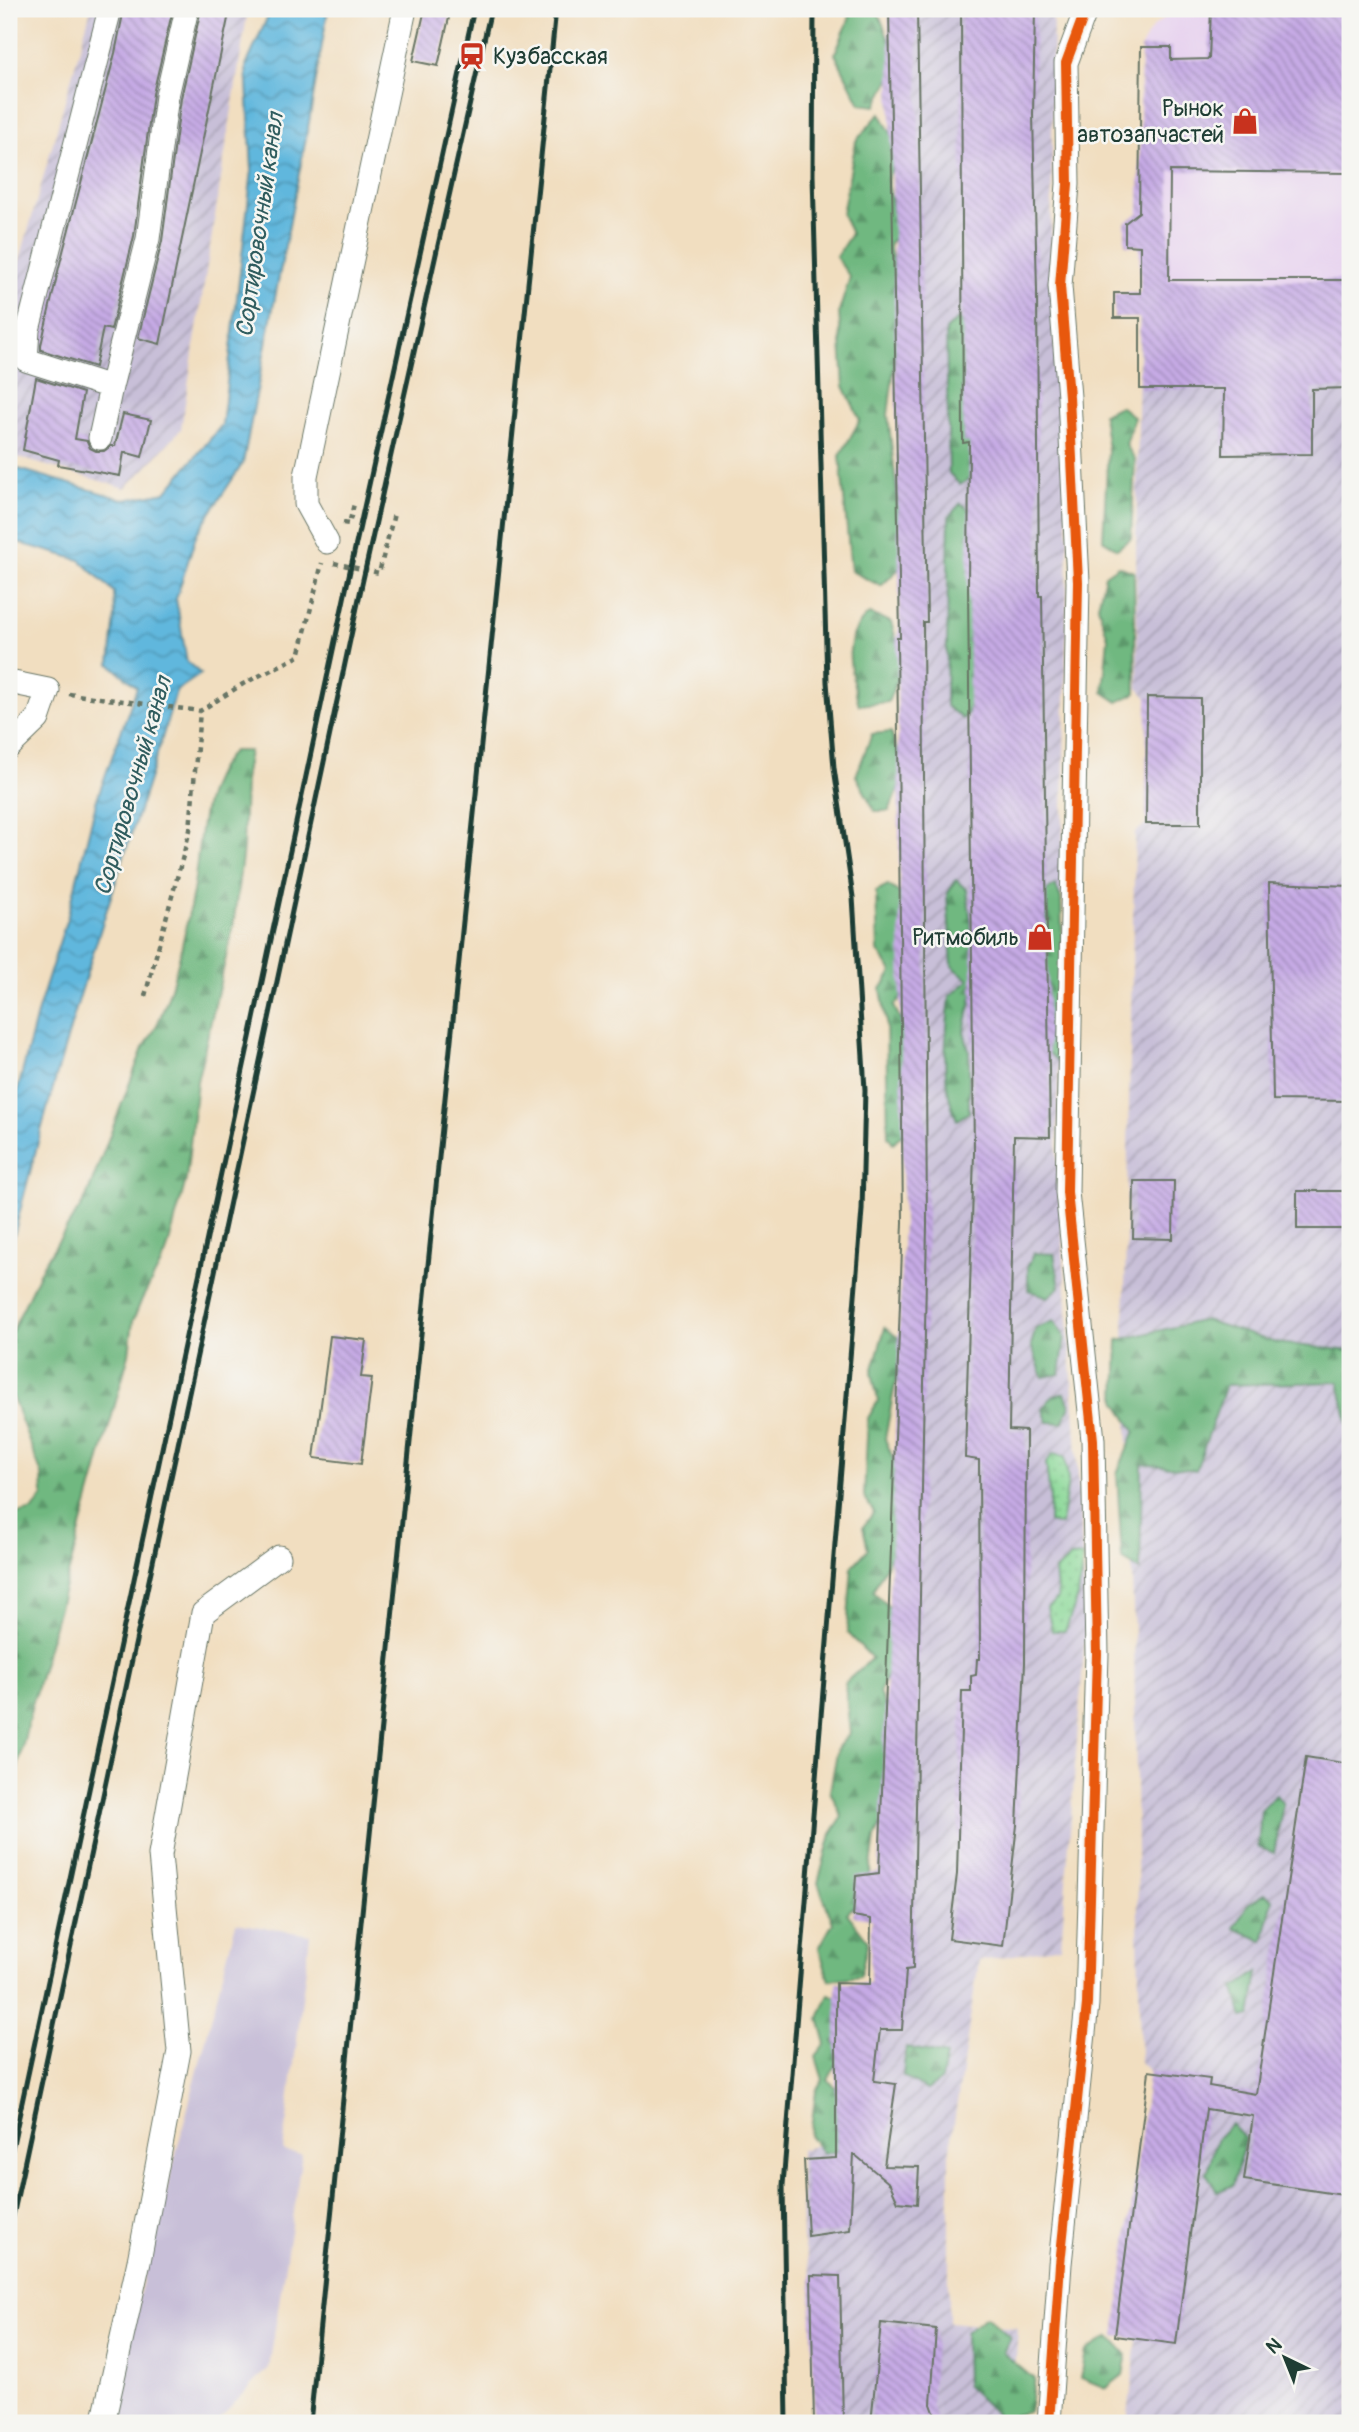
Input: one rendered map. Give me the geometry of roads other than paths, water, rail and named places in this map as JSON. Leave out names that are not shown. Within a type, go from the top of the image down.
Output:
[{"type":"street","points":[[110,9],[28,330],[26,360],[110,387]]},
{"type":"street","points":[[100,438],[110,387],[148,239],[167,96],[187,9]]},
{"type":"street","points":[[327,542],[306,504],[306,476],[405,9]]},
{"type":"street","points":[[1049,2423],[1059,2264],[1087,2004],[1097,1654],[1093,1440],[1067,1192],[1078,582],[1069,397],[1060,286],[1068,184],[1066,63],[1086,9]]},
{"type":"street","points":[[9,682],[48,690],[38,719],[9,747]]},
{"type":"street","points":[[103,2423],[139,2261],[179,2052],[160,1855],[203,1613],[279,1557]]},
{"type":"water","name":"Сортировочный канал","points":[[271,9],[328,9],[309,122],[243,463],[197,533],[176,599],[187,662],[201,674],[176,691],[71,1026],[9,1255],[9,1125],[38,1010],[68,915],[97,799],[137,687],[110,664],[115,616],[114,592],[80,560],[9,540],[9,466],[125,500],[166,492],[222,425],[252,170],[246,66]]},
{"type":"railway","points":[[9,2163],[348,580],[474,9]]},
{"type":"railway","points":[[9,2235],[362,584],[491,9]]},
{"type":"railway","points":[[310,2423],[556,9]]},
{"type":"railway","points":[[787,2423],[783,2185],[862,1210],[865,1090],[853,897],[834,768],[827,682],[813,175],[814,9]]},
{"type":"place","name":"Кузбасская","points":[[472,56]]},
{"type":"place","name":"Рынок автозапчастей","points":[[1245,121]]},
{"type":"place","name":"Ритмобиль","points":[[1040,937]]}]
